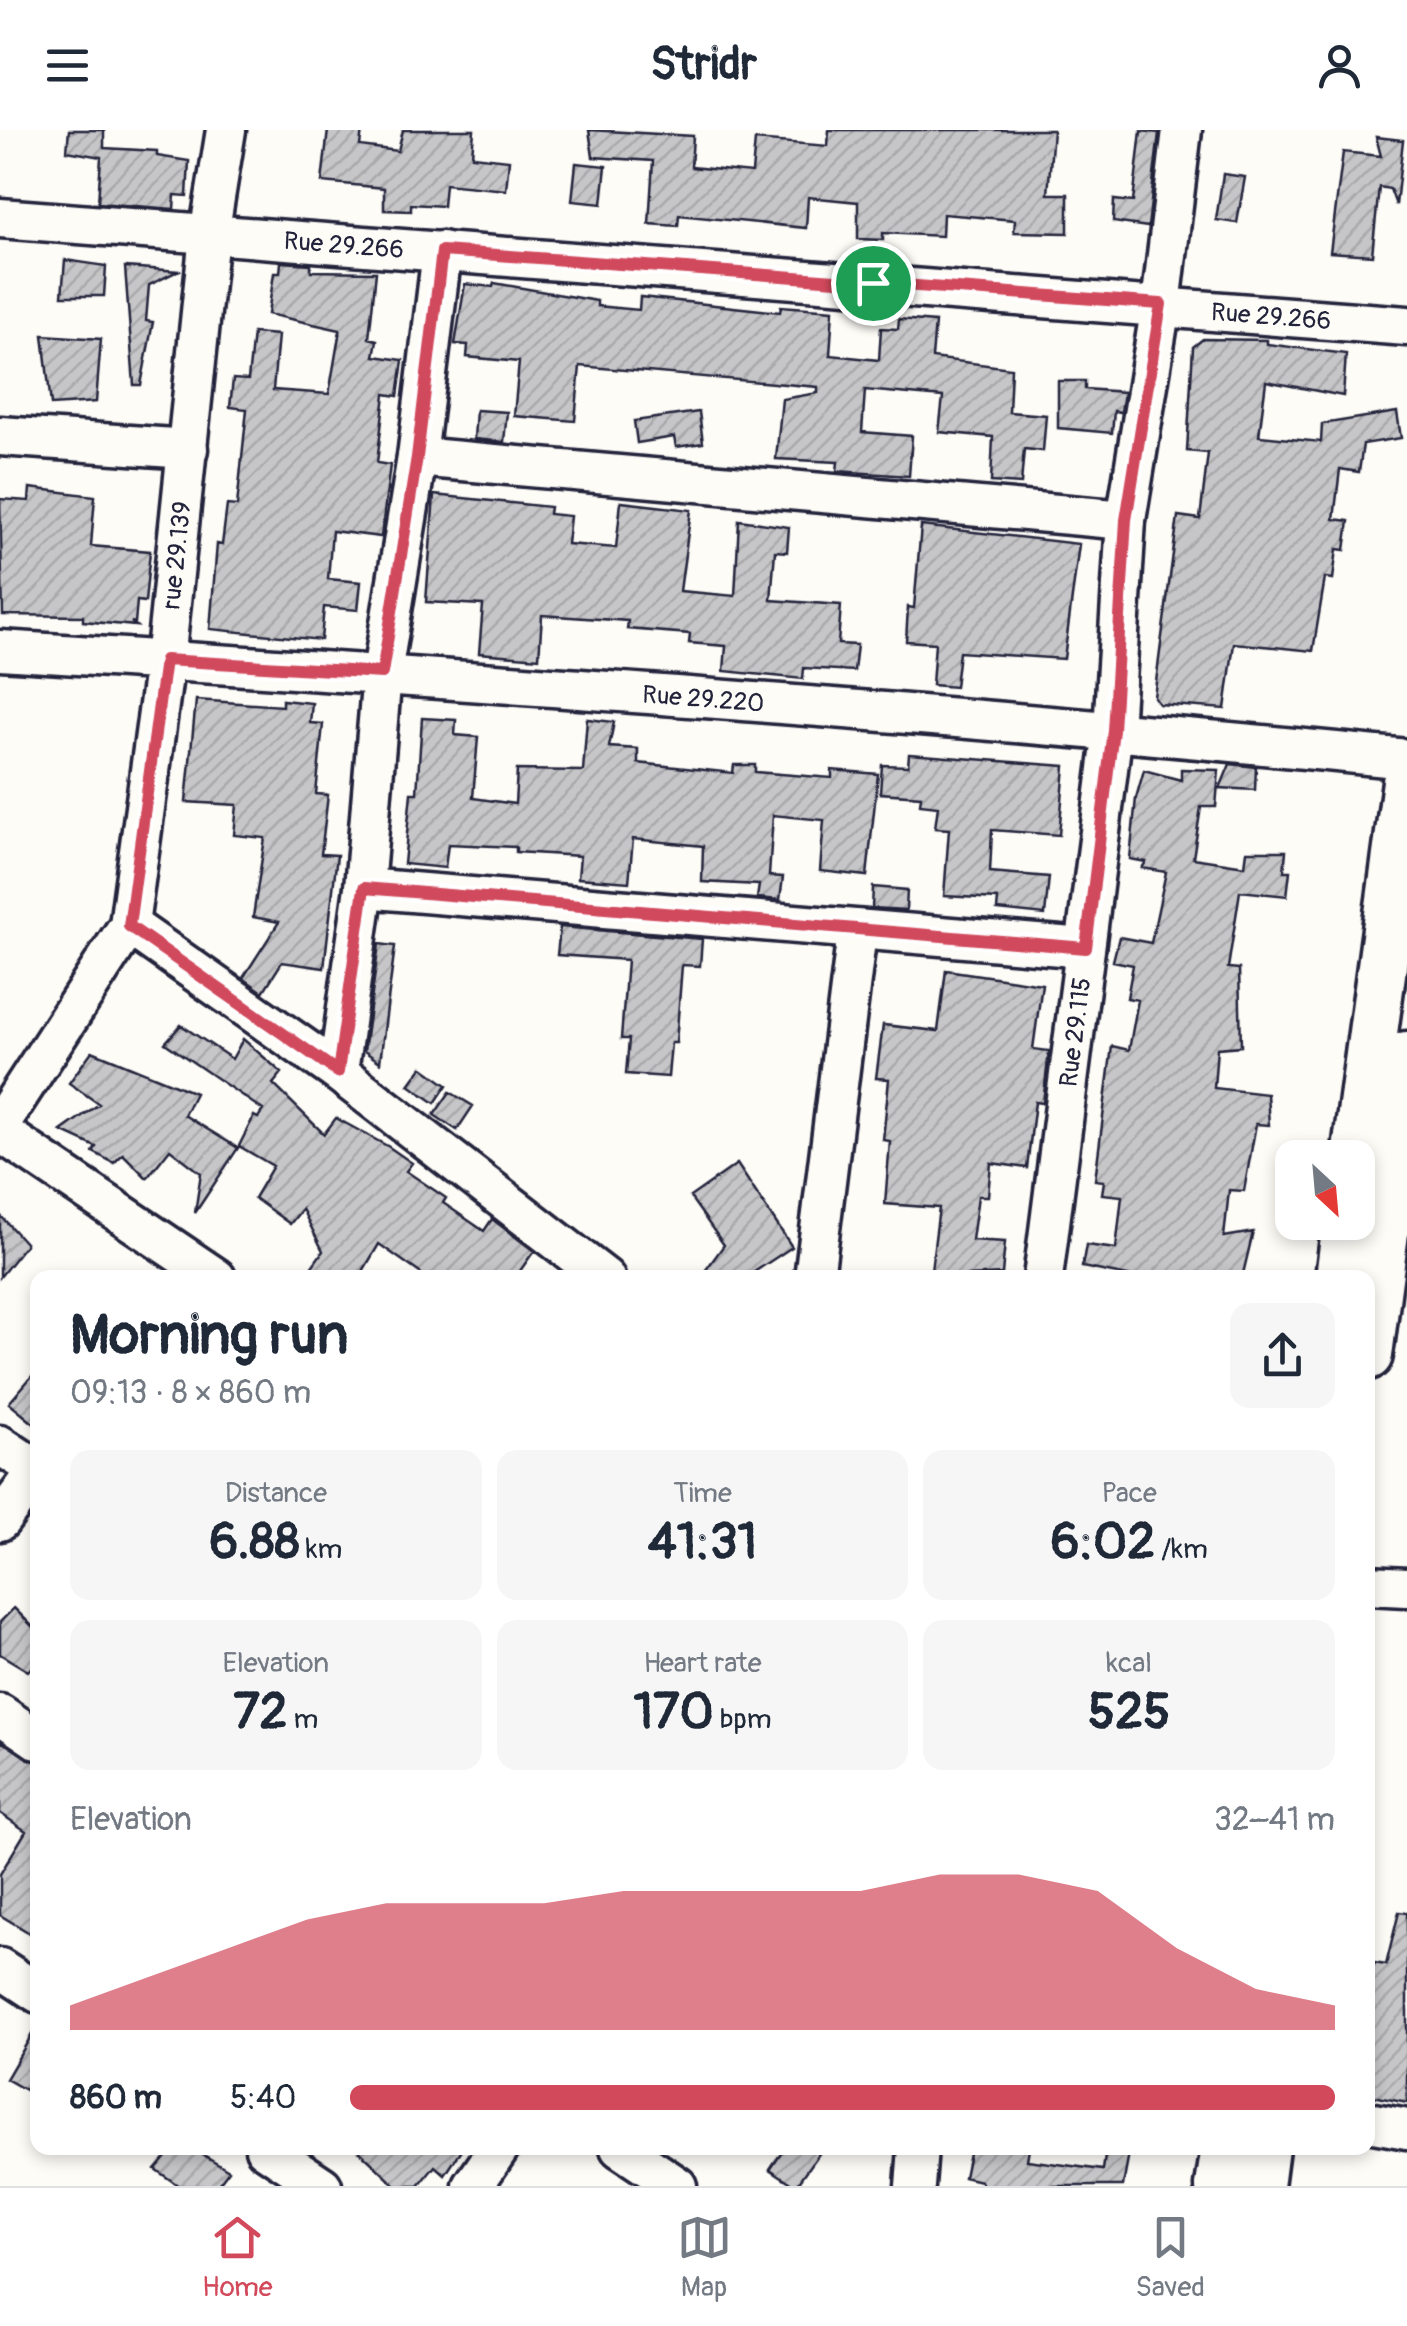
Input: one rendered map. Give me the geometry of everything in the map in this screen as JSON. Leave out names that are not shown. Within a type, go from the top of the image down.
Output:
[{"type":"main road","points":[[1358,1140],[1407,782]]},
{"type":"main road","points":[[1375,1301],[1407,1056]]},
{"type":"main road","points":[[1341,1270],[1345,1240]]},
{"type":"main road","points":[[1220,2186],[1225,2155]]},
{"type":"main road","points":[[1259,2186],[1263,2155]]},
{"type":"street","name":"rue 29.139","points":[[0,1128],[129,926],[165,660],[209,235],[226,130]]},
{"type":"street","name":"Rue 29.115","points":[[1044,1270],[1113,730],[1126,520],[1161,304],[1182,130]]},
{"type":"street","name":"Rue 29.266","points":[[0,218],[1161,304],[1407,326]]},
{"type":"street","points":[[338,1072],[364,888],[382,673],[417,457],[442,251]]},
{"type":"street","points":[[0,436],[188,449]]},
{"type":"street","points":[[417,457],[1126,520]]},
{"type":"street","name":"Rue 29.220","points":[[0,650],[382,673],[1113,730],[1407,758]]},
{"type":"street","points":[[364,888],[856,932],[1086,948]]},
{"type":"street","points":[[129,926],[338,1072],[560,1265]]},
{"type":"street","points":[[815,1270],[856,932]]},
{"type":"street","points":[[0,1128],[204,1270]]},
{"type":"street","points":[[0,1445],[30,1465]]},
{"type":"street","points":[[0,1521],[30,1481]]},
{"type":"street","points":[[1375,1585],[1407,1587]]},
{"type":"street","points":[[0,1714],[30,1735]]},
{"type":"street","points":[[0,1968],[30,1988]]},
{"type":"street","points":[[1375,2123],[1407,2129]]},
{"type":"street","points":[[276,2155],[322,2186]]},
{"type":"street","points":[[472,2186],[493,2155]]},
{"type":"street","points":[[630,2155],[677,2186]]},
{"type":"street","points":[[916,2186],[918,2155]]},
{"type":"building","points":[[69,130],[104,130],[104,148],[157,151],[157,156],[189,161],[187,196],[175,195],[174,209],[98,203],[101,157],[67,151]]},
{"type":"building","points":[[328,130],[362,130],[360,146],[398,151],[403,130],[474,130],[472,156],[509,160],[506,190],[445,184],[443,206],[411,204],[411,211],[384,210],[384,188],[322,182]]},
{"type":"building","points":[[589,130],[693,136],[691,167],[752,173],[755,140],[828,146],[829,130],[1053,130],[1048,194],[1068,194],[1068,233],[1014,232],[1015,220],[943,214],[942,236],[883,233],[883,240],[858,239],[858,202],[808,197],[806,228],[679,215],[678,226],[649,224],[653,161],[593,157]]},
{"type":"building","points":[[1141,131],[1159,133],[1148,227],[1113,222],[1114,200],[1133,202]]},
{"type":"building","points":[[1376,137],[1403,140],[1396,205],[1390,189],[1379,187],[1372,255],[1330,252],[1343,152],[1381,156]]},
{"type":"building","points":[[576,163],[606,166],[602,204],[572,201]]},
{"type":"building","points":[[1223,174],[1245,177],[1237,223],[1216,220]]},
{"type":"building","points":[[65,260],[106,266],[104,296],[62,296]]},
{"type":"building","points":[[281,262],[311,264],[311,271],[376,272],[369,338],[377,340],[374,356],[403,360],[398,396],[385,394],[377,463],[390,465],[381,537],[332,531],[328,579],[361,582],[358,610],[324,607],[321,640],[210,629],[217,544],[222,545],[227,505],[237,506],[247,409],[230,407],[233,379],[248,380],[253,333],[278,335],[273,390],[329,394],[340,330],[268,314],[274,273],[280,273]]},
{"type":"building","points":[[125,267],[178,271],[149,285],[146,321],[153,322],[141,385],[134,385]]},
{"type":"building","points":[[494,283],[597,301],[597,306],[639,310],[640,297],[780,312],[781,306],[833,310],[830,355],[879,360],[881,328],[898,329],[899,319],[935,322],[932,358],[1011,368],[1009,412],[1046,415],[1043,451],[1024,449],[1021,484],[991,482],[993,437],[939,432],[943,397],[865,390],[862,432],[912,436],[909,476],[837,471],[838,462],[776,459],[782,399],[818,393],[818,387],[580,366],[575,421],[514,416],[519,362],[467,357],[468,345],[455,344],[465,284],[493,287]]},
{"type":"building","points":[[43,335],[101,339],[96,402],[51,405]]},
{"type":"building","points":[[1203,339],[1267,340],[1267,344],[1346,354],[1343,396],[1266,381],[1259,436],[1321,442],[1322,424],[1397,412],[1401,438],[1363,444],[1359,472],[1340,469],[1334,519],[1349,521],[1345,550],[1337,549],[1333,579],[1325,578],[1313,651],[1234,643],[1225,709],[1159,704],[1154,697],[1178,516],[1200,519],[1208,453],[1187,451],[1193,347]]},
{"type":"building","points":[[1058,381],[1085,381],[1085,389],[1124,392],[1121,412],[1114,411],[1112,433],[1058,428]]},
{"type":"building","points":[[476,410],[507,412],[504,442],[474,439]]},
{"type":"building","points":[[699,412],[703,443],[676,447],[674,437],[637,443],[634,421]]},
{"type":"building","points":[[30,488],[95,496],[91,546],[150,551],[145,602],[137,601],[135,623],[131,622],[136,626],[83,621],[83,616],[3,615],[0,499],[29,501]]},
{"type":"building","points":[[434,495],[550,507],[549,514],[570,516],[567,544],[616,548],[621,502],[691,510],[680,591],[735,596],[739,520],[789,527],[787,552],[775,551],[771,600],[841,605],[838,644],[857,645],[854,671],[804,668],[803,679],[724,671],[726,646],[689,643],[690,634],[627,629],[628,621],[542,615],[539,658],[479,653],[483,605],[426,602]]},
{"type":"building","points":[[921,526],[1079,544],[1064,659],[959,652],[955,687],[932,685],[935,643],[906,641],[908,607],[914,608]]},
{"type":"building","points":[[196,700],[282,706],[282,700],[312,703],[310,723],[323,724],[316,794],[328,795],[321,854],[337,855],[324,968],[282,962],[263,992],[243,978],[279,922],[253,917],[265,838],[234,835],[237,805],[186,802]]},
{"type":"building","points":[[422,718],[456,720],[455,735],[478,737],[473,798],[515,804],[517,770],[583,771],[587,719],[614,722],[609,747],[638,749],[638,763],[733,773],[734,765],[755,765],[755,772],[832,778],[832,770],[878,774],[867,876],[820,871],[824,820],[773,815],[769,876],[783,877],[780,900],[757,898],[759,885],[702,882],[703,846],[633,839],[629,882],[578,878],[580,856],[516,852],[516,847],[448,844],[445,868],[404,864],[411,793],[417,793]]},
{"type":"building","points":[[909,754],[1065,766],[1059,835],[992,830],[990,872],[1049,877],[1045,915],[997,910],[998,899],[944,896],[949,829],[935,828],[938,806],[920,804],[921,796],[880,793],[882,765],[908,766]]},
{"type":"building","points":[[1230,764],[1256,767],[1255,790],[1220,788]]},
{"type":"building","points":[[1181,769],[1219,770],[1216,807],[1201,807],[1193,858],[1245,866],[1247,851],[1286,851],[1284,871],[1290,871],[1287,896],[1240,891],[1228,968],[1239,969],[1241,1046],[1217,1048],[1214,1088],[1267,1094],[1269,1125],[1256,1124],[1244,1191],[1229,1190],[1224,1237],[1253,1232],[1244,1270],[1097,1270],[1082,1267],[1086,1245],[1116,1249],[1122,1196],[1102,1194],[1104,1181],[1095,1180],[1112,1046],[1129,1050],[1138,1000],[1127,998],[1133,965],[1113,961],[1119,937],[1151,943],[1166,872],[1142,868],[1146,862],[1130,859],[1136,798],[1144,770],[1181,780]]},
{"type":"building","points":[[873,887],[907,890],[906,910],[872,908]]},
{"type":"building","points":[[560,927],[702,939],[700,966],[682,965],[676,1043],[671,1043],[668,1077],[626,1074],[629,1039],[621,1039],[627,960],[557,955]]},
{"type":"building","points":[[379,944],[395,946],[380,1062],[364,1051]]},
{"type":"building","points":[[946,970],[1042,984],[1033,1049],[1049,1051],[1043,1103],[1035,1102],[1027,1168],[991,1163],[988,1196],[978,1196],[972,1240],[1005,1242],[1002,1270],[931,1270],[939,1208],[885,1204],[890,1141],[883,1140],[889,1079],[876,1078],[883,1025],[938,1031]]},
{"type":"building","points":[[181,1025],[232,1059],[243,1039],[282,1073],[273,1084],[324,1134],[336,1118],[389,1147],[412,1163],[406,1171],[446,1198],[443,1203],[484,1231],[492,1219],[534,1251],[521,1270],[416,1270],[379,1244],[364,1270],[310,1270],[323,1251],[302,1209],[290,1224],[254,1198],[273,1166],[239,1146],[254,1116],[258,1118],[263,1110],[165,1043]]},
{"type":"building","points":[[92,1051],[195,1093],[184,1115],[238,1148],[195,1213],[201,1173],[170,1149],[147,1178],[123,1154],[114,1163],[93,1152],[96,1147],[61,1131],[99,1104],[69,1083]]},
{"type":"building","points":[[422,1067],[447,1085],[435,1103],[409,1085]]},
{"type":"building","points":[[450,1092],[473,1106],[457,1130],[434,1115]]},
{"type":"building","points":[[737,1164],[792,1247],[757,1270],[706,1270],[724,1245],[690,1197]]},
{"type":"building","points":[[0,1215],[26,1244],[0,1277]]},
{"type":"building","points":[[30,1378],[30,1420],[9,1403]]},
{"type":"building","points":[[14,1608],[30,1624],[28,1671],[0,1654],[0,1622]]},
{"type":"building","points":[[0,1741],[30,1758],[30,1933],[0,1915],[0,1874],[26,1831],[0,1813]]},
{"type":"building","points":[[1399,1912],[1407,1913],[1407,2103],[1375,2096],[1375,1963],[1386,1965]]},
{"type":"building","points":[[30,2038],[30,2092],[6,2079]]},
{"type":"building","points":[[167,2155],[204,2155],[229,2170],[217,2186],[179,2186],[155,2169]]},
{"type":"building","points":[[363,2155],[458,2155],[445,2175],[435,2166],[419,2186],[396,2186]]},
{"type":"building","points":[[779,2155],[818,2155],[796,2186],[770,2169]]},
{"type":"building","points":[[969,2155],[1028,2155],[1027,2160],[1103,2170],[1105,2155],[1129,2155],[1123,2186],[983,2186],[981,2181],[964,2177]]},
{"type":"route","points":[[442,251],[873,283],[1161,304],[1126,520],[1113,730],[1086,948],[781,926],[364,888],[338,1072],[129,926],[165,660],[382,673],[417,457],[442,251]]}]
